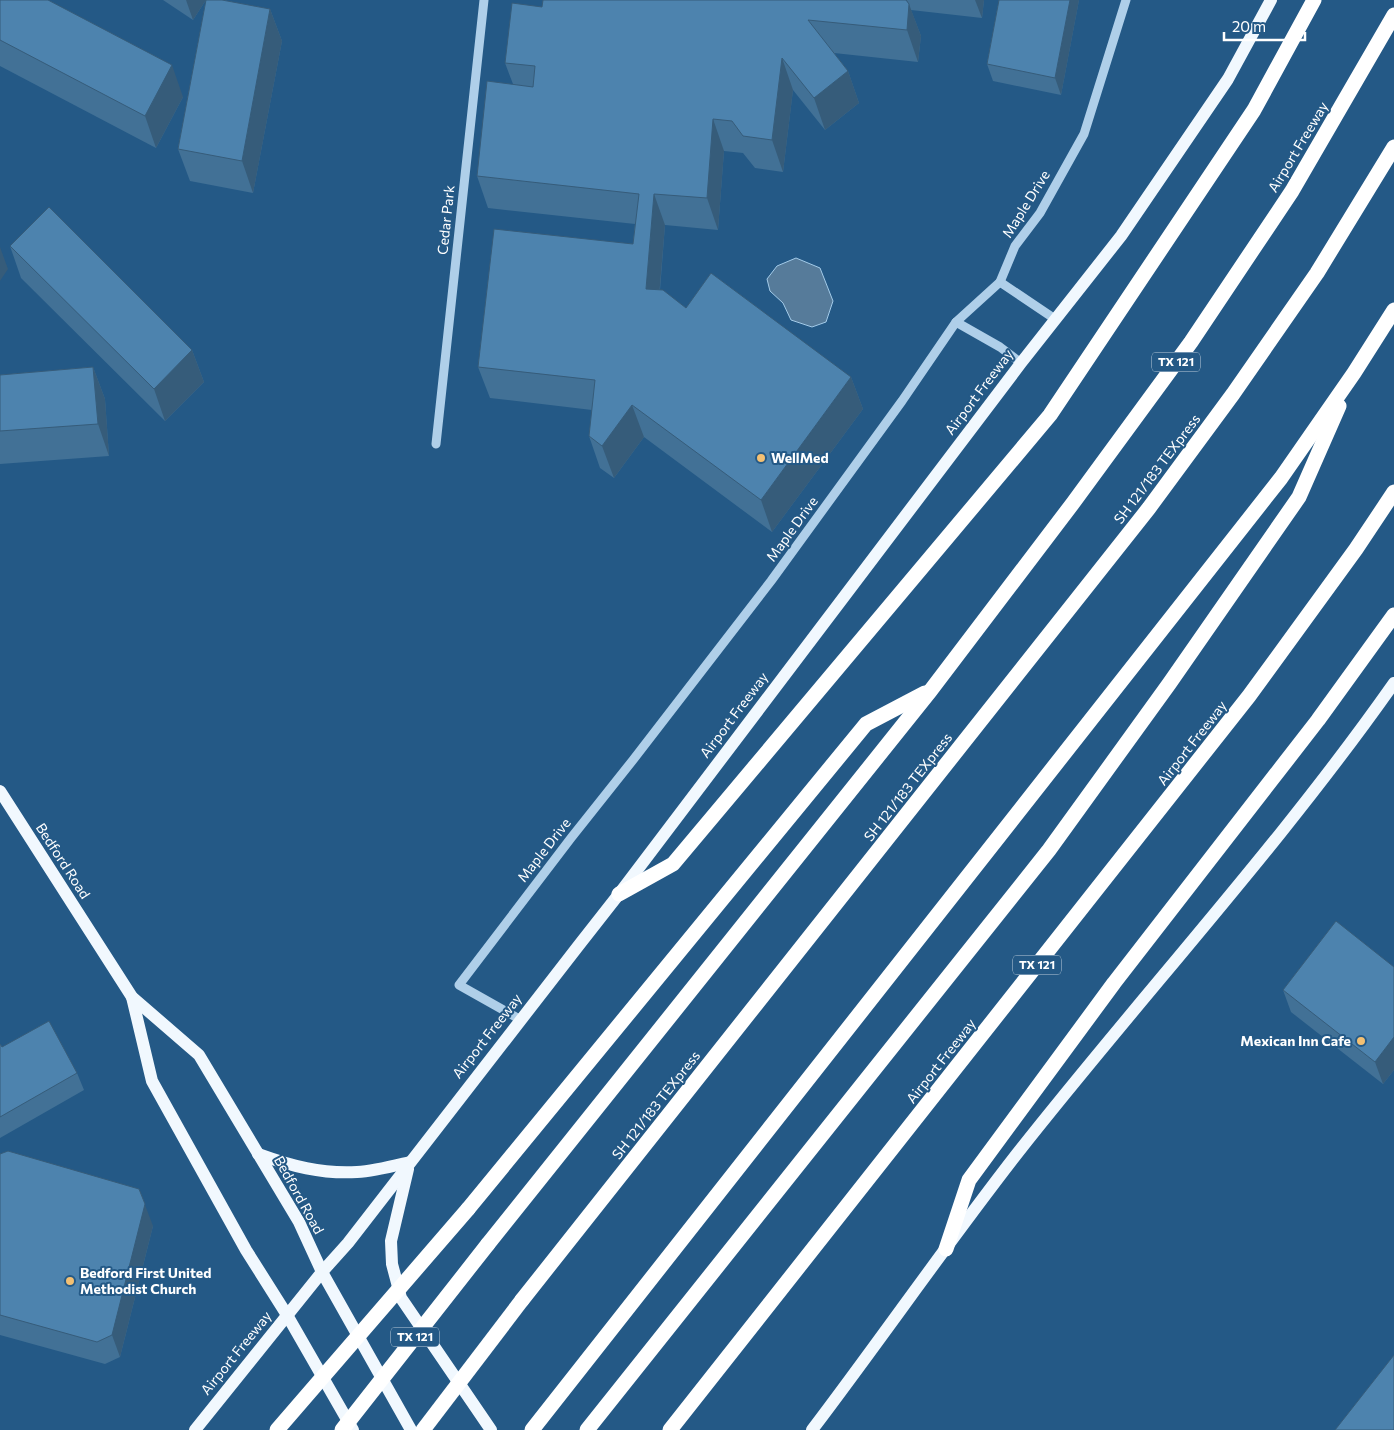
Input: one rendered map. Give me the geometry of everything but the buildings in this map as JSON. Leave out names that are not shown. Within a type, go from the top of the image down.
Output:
[{"type":"highway","points":[[619,894],[673,864],[1050,415],[1254,110],[1314,0]]},
{"type":"highway","name":"Airport Freeway","points":[[342,1430],[488,1244],[931,690],[1073,503],[1191,342],[1292,191],[1394,15]]},
{"type":"highway","name":"SH 121/183 TEXpress","points":[[422,1430],[522,1300],[1149,508],[1233,394],[1317,273],[1394,147]]},
{"type":"highway","points":[[532,1430],[1270,492],[1354,373],[1394,310]]},
{"type":"highway","points":[[587,1430],[1049,850],[1169,684],[1298,497],[1354,373]]},
{"type":"highway","name":"Airport Freeway","points":[[670,1430],[1249,696],[1356,549],[1394,492]]},
{"type":"highway","points":[[946,1249],[969,1180],[1114,983],[1318,720],[1394,615]]},
{"type":"highway","points":[[277,1430],[468,1209],[866,724],[931,690]]},
{"type":"main road","name":"Airport Freeway","points":[[195,1430],[322,1272],[348,1243],[619,894],[1021,363],[1127,228],[1228,79],[1271,0]]},
{"type":"main road","points":[[812,1430],[1016,1155],[1162,975],[1253,867],[1364,725],[1394,683]]},
{"type":"main road","name":"Bedford Road","points":[[0,792],[132,997],[199,1055],[299,1222],[322,1272],[411,1430]]},
{"type":"main road","name":"Bedford Road","points":[[132,997],[152,1082],[246,1250],[288,1315],[353,1430]]},
{"type":"main road","points":[[258,1154],[288,1165],[327,1172],[358,1172],[410,1162],[391,1242],[392,1264],[401,1298],[491,1430]]},
{"type":"street","name":"Cedar Park","points":[[436,444],[484,0]]},
{"type":"street","name":"Maple Drive","points":[[521,1020],[459,985],[771,581],[902,401],[956,322],[1000,282],[1015,246],[1040,213],[1084,134],[1126,0]]},
{"type":"street","points":[[1000,282],[1055,320]]},
{"type":"street","points":[[956,322],[1000,347],[1021,363]]},
{"type":"water","points":[[796,258],[820,268],[833,301],[826,322],[812,327],[791,320],[783,303],[770,291],[767,279],[777,266]]},
{"type":"place","name":"WellMed","points":[[761,458]]},
{"type":"place","name":"Mexican Inn Cafe","points":[[1361,1041]]},
{"type":"place","name":"Bedford First United Methodist Church","points":[[70,1281]]}]
